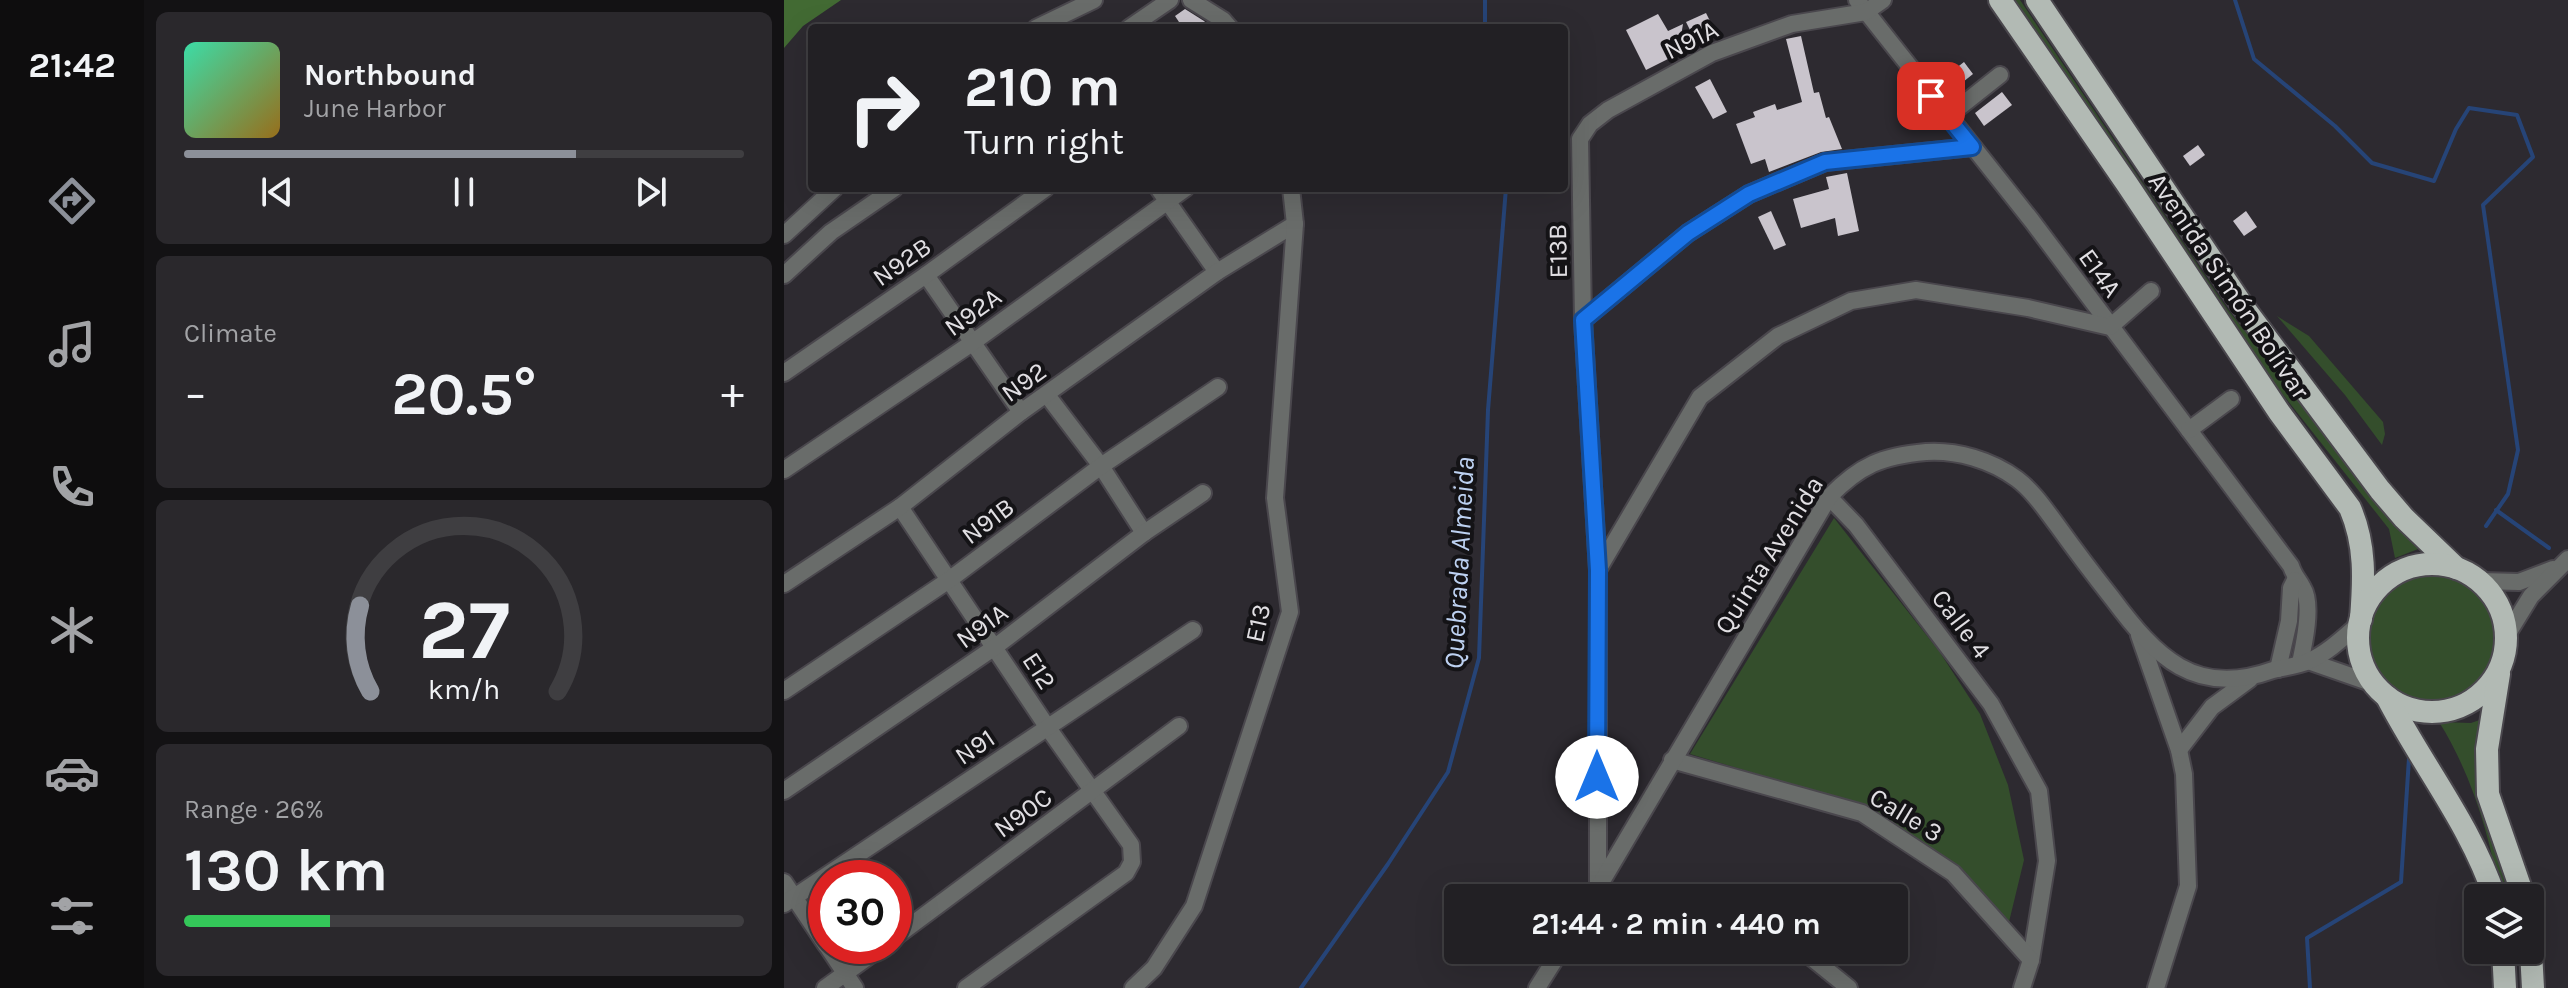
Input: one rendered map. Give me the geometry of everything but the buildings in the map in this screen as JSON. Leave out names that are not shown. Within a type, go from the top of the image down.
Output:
[{"type":"highway","name":"Avenida Simón Bolívar","points":[[2000,0],[2279,412],[2350,508],[2358,526],[2365,567],[2360,652],[2461,822],[2491,884]]},
{"type":"highway","name":"Avenida Simón Bolívar","points":[[2037,0],[2244,308],[2380,490],[2456,568],[2480,581],[2494,596],[2503,615],[2507,635],[2490,723],[2486,779],[2497,824],[2519,884]]},
{"type":"highway","name":"Avenida Simón Bolívar","points":[[2360,622],[2371,597],[2388,580],[2409,568],[2432,564],[2456,568]]},
{"type":"highway","name":"Avenida Simón Bolívar","points":[[2380,690],[2406,707],[2428,712],[2450,710],[2470,702],[2487,688],[2500,669]]},
{"type":"highway","points":[[2504,964],[2505,988]]},
{"type":"highway","points":[[2532,964],[2533,988]]},
{"type":"street","points":[[1044,24],[1094,0]]},
{"type":"street","points":[[1135,24],[1170,0]]},
{"type":"street","points":[[1191,0],[1226,24]]},
{"type":"street","name":"N91A","points":[[1580,139],[1590,124],[1608,110],[1712,53],[1792,24],[1883,0]]},
{"type":"street","name":"E14A","points":[[1861,6],[2032,221],[2291,566],[2295,580],[2303,586],[2307,605],[2304,662]]},
{"type":"street","points":[[1947,117],[2000,75]]},
{"type":"street","name":"E13B","points":[[1580,139],[1583,320],[1598,570],[1595,884]]},
{"type":"street","points":[[1583,320],[1688,233],[1749,194],[1825,162],[1972,147]]},
{"type":"street","points":[[784,235],[831,192]]},
{"type":"street","points":[[784,275],[831,232],[889,192]]},
{"type":"street","name":"N92B","points":[[784,373],[1040,192]]},
{"type":"street","name":"E13","points":[[1133,988],[1154,968],[1194,906],[1290,612],[1275,498],[1295,224],[1291,192]]},
{"type":"street","points":[[1162,194],[1217,272]]},
{"type":"street","name":"N92A","points":[[784,470],[972,343],[1162,194]]},
{"type":"street","name":"N92","points":[[784,584],[900,507],[1021,412],[1217,272],[1295,224]]},
{"type":"street","points":[[926,275],[1021,412]]},
{"type":"street","points":[[1598,570],[1700,397],[1778,336],[1851,301],[1916,290],[2028,308],[2110,327],[2151,291]]},
{"type":"street","name":"N91B","points":[[784,691],[949,580],[1101,466],[1218,387]]},
{"type":"street","points":[[1047,395],[1101,466],[1144,533]]},
{"type":"street","points":[[2189,430],[2231,399]]},
{"type":"street","name":"Quinta Avenida","points":[[1600,884],[1829,497],[1869,463],[1906,454],[1946,451],[1997,466],[2017,479],[2038,500],[2139,635],[2166,658],[2191,673],[2213,678],[2250,679],[2304,662],[2331,648],[2360,622]]},
{"type":"street","name":"N91A","points":[[784,791],[995,647],[1144,533],[1203,493]]},
{"type":"street","name":"Calle 4","points":[[1829,497],[1856,525],[1991,704],[2039,791],[2047,861],[2031,960]]},
{"type":"street","name":"E12","points":[[900,507],[1048,728],[1131,845],[1132,862],[1126,873],[966,988]]},
{"type":"street","points":[[2480,581],[2519,582],[2563,563]]},
{"type":"street","points":[[2507,635],[2522,608],[2563,563]]},
{"type":"street","points":[[2278,669],[2289,621],[2291,588],[2295,580]]},
{"type":"street","name":"N91","points":[[789,901],[1193,630]]},
{"type":"street","points":[[2139,635],[2179,750],[2184,774],[2188,886],[2156,988]]},
{"type":"street","points":[[2304,662],[2380,690]]},
{"type":"street","points":[[2179,750],[2212,707],[2250,679]]},
{"type":"street","name":"N90C","points":[[912,925],[1179,726]]},
{"type":"street","name":"Calle 3","points":[[1672,760],[1862,813],[1953,873],[2031,960]]},
{"type":"street","points":[[784,882],[789,901],[808,924]]},
{"type":"street","points":[[2022,988],[2031,960]]},
{"type":"street","points":[[839,964],[850,981]]},
{"type":"street","points":[[825,988],[850,981],[866,964]]},
{"type":"street","points":[[1537,988],[1552,964]]},
{"type":"street","points":[[1819,964],[1849,988]]},
{"type":"green space","points":[[784,0],[841,0],[803,26],[784,48]]},
{"type":"green space","points":[[2006,0],[2020,0],[2228,310],[2315,420],[2431,544],[2395,558],[2389,529],[2220,315]]},
{"type":"green space","points":[[2277,316],[2309,336],[2383,422],[2385,434],[2382,445],[2345,395]]},
{"type":"green space","points":[[1834,518],[1939,651],[1980,714],[2008,785],[2024,860],[2008,926],[1943,856],[1858,804],[1690,754]]},
{"type":"green space","points":[[2435,570],[2460,575],[2482,589],[2496,611],[2501,636],[2496,661],[2482,683],[2460,697],[2435,702],[2410,697],[2388,683],[2374,661],[2369,636],[2374,611],[2388,589],[2410,575]]},
{"type":"green space","points":[[2491,716],[2489,759],[2494,844],[2505,884],[2498,884],[2470,785],[2439,722],[2471,723]]},
{"type":"waterway","name":"Quebrada Almeida","points":[[1485,0],[1485,24]]},
{"type":"waterway","points":[[2235,0],[2254,59],[2335,126],[2372,163],[2434,181],[2456,129],[2469,108],[2517,115],[2533,157],[2483,205],[2518,450],[2508,494],[2486,526]]},
{"type":"waterway","name":"Quebrada Almeida","points":[[1301,988],[1448,772],[1479,658],[1488,410],[1506,192]]},
{"type":"waterway","points":[[2496,510],[2549,548]]},
{"type":"waterway","points":[[2310,988],[2307,938],[2401,882],[2409,758]]},
{"type":"route","points":[[1597,777],[1598,570],[1583,320],[1688,233],[1749,194],[1825,162],[1972,147],[1931,96]]}]
